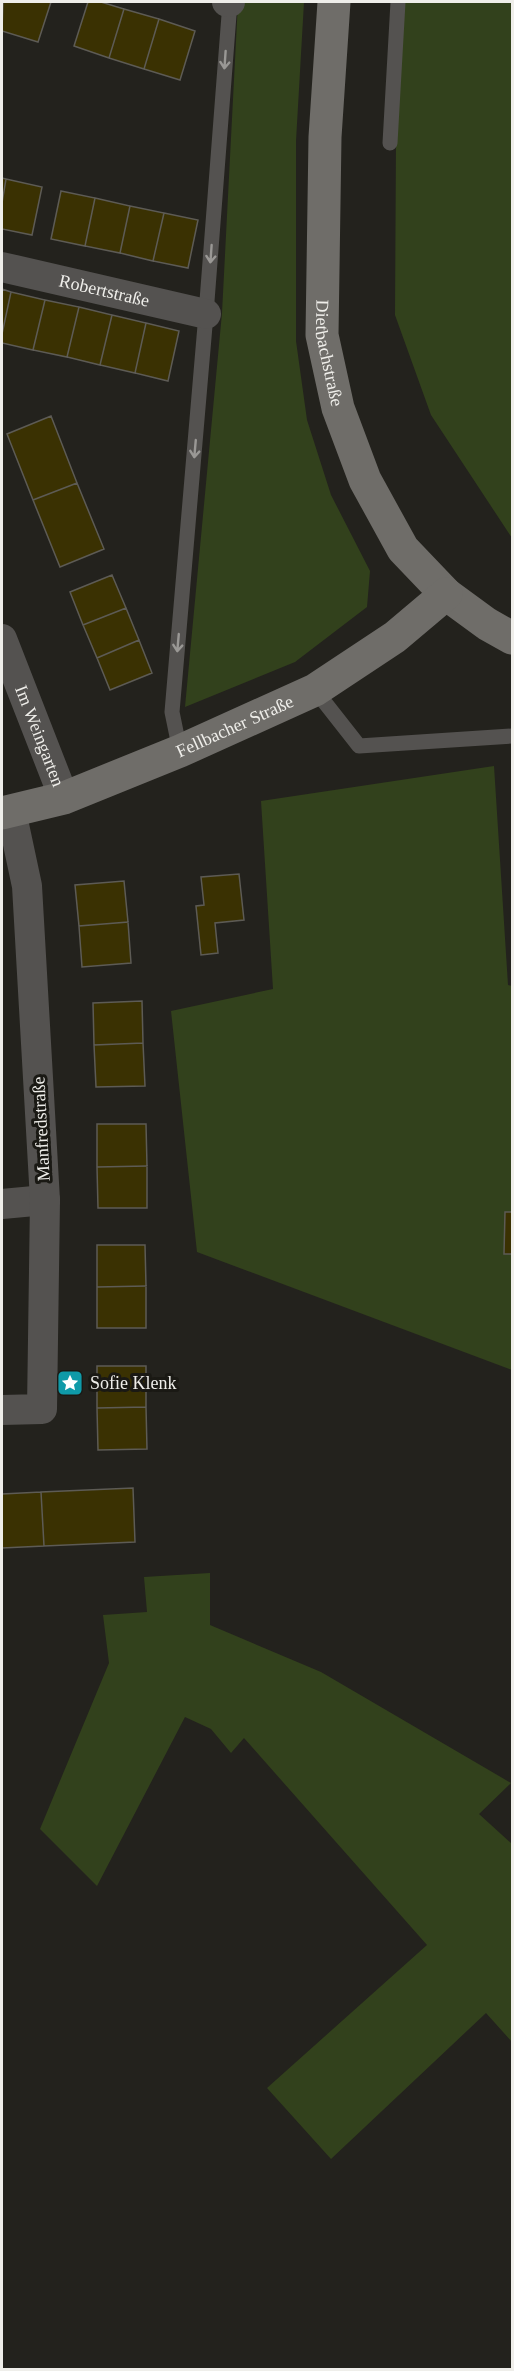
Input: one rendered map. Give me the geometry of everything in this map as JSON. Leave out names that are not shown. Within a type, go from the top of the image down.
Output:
[{"type":"main road","name":"Dietbachstraße","points":[[334,2],[325,138],[322,335],[338,408],[365,480],[403,549],[446,594],[487,624],[513,638]]},
{"type":"main road","name":"Fellbacher Straße","points":[[6,812],[64,798],[180,751],[315,690],[395,637],[446,594]]},
{"type":"street","name":"Robertstraße","points":[[2,267],[206,314]]},
{"type":"street","name":"Im Weingarten","points":[[2,639],[64,798]]},
{"type":"street","name":"Manfredstraße","points":[[2,1410],[42,1409],[45,1200],[27,886],[6,812]]},
{"type":"street","points":[[2,1204],[45,1200]]},
{"type":"lane","points":[[180,751],[172,712],[206,314],[229,2]]},
{"type":"lane","points":[[390,143],[398,2]]},
{"type":"lane","points":[[315,690],[360,746],[513,736]]},
{"type":"green space","points":[[238,2],[304,2],[296,141],[296,341],[307,420],[331,495],[370,571],[367,607],[295,662],[185,707],[222,313]]},
{"type":"green space","points":[[404,2],[512,2],[512,538],[431,415],[395,315],[396,142]]},
{"type":"green space","points":[[494,766],[508,985],[512,986],[512,1370],[197,1252],[171,1011],[273,989],[261,801]]},
{"type":"green space","points":[[210,1573],[210,1625],[321,1672],[511,1783],[479,1814],[512,1844],[512,2042],[486,2013],[331,2159],[267,2088],[427,1945],[244,1738],[231,1753],[211,1729],[185,1717],[97,1886],[40,1829],[109,1663],[103,1615],[147,1612],[144,1577]]},
{"type":"building","points":[[3,2],[51,2],[38,42],[2,31]]},
{"type":"building","points":[[88,2],[101,2],[124,9],[109,58],[74,46]]},
{"type":"building","points":[[124,9],[159,19],[144,69],[109,58]]},
{"type":"building","points":[[159,19],[195,31],[180,80],[144,69]]},
{"type":"building","points":[[2,178],[6,179],[2,203]]},
{"type":"building","points":[[6,179],[42,187],[32,235],[2,229],[2,203]]},
{"type":"building","points":[[61,191],[95,198],[85,246],[51,239]]},
{"type":"building","points":[[95,198],[130,206],[120,253],[85,246]]},
{"type":"building","points":[[130,206],[164,213],[153,261],[120,253]]},
{"type":"building","points":[[164,213],[198,220],[188,268],[153,261]]},
{"type":"building","points":[[2,289],[11,292],[2,334]]},
{"type":"building","points":[[11,292],[45,300],[33,350],[2,343]]},
{"type":"building","points":[[45,300],[79,307],[67,357],[33,350]]},
{"type":"building","points":[[79,307],[112,315],[100,365],[67,357]]},
{"type":"building","points":[[112,315],[146,323],[135,373],[100,365]]},
{"type":"building","points":[[146,323],[179,331],[168,381],[135,373]]},
{"type":"building","points":[[51,416],[77,483],[33,500],[7,434]]},
{"type":"building","points":[[77,483],[104,549],[60,567],[33,500]]},
{"type":"building","points":[[112,575],[126,608],[83,625],[70,592]]},
{"type":"building","points":[[126,608],[139,640],[97,658],[83,625]]},
{"type":"building","points":[[139,640],[152,673],[110,690],[97,658]]},
{"type":"building","points":[[239,874],[244,920],[215,923],[218,953],[201,955],[196,906],[204,905],[201,877]]},
{"type":"building","points":[[124,881],[128,922],[79,926],[75,885]]},
{"type":"building","points":[[128,922],[131,963],[82,967],[79,926]]},
{"type":"building","points":[[142,1001],[143,1043],[94,1045],[93,1003]]},
{"type":"building","points":[[143,1043],[145,1086],[96,1087],[94,1045]]},
{"type":"building","points":[[97,1124],[146,1124],[147,1166],[97,1167]]},
{"type":"building","points":[[147,1166],[147,1208],[98,1208],[97,1167]]},
{"type":"building","points":[[505,1212],[512,1212],[512,1254],[504,1254]]},
{"type":"building","points":[[97,1245],[145,1245],[146,1286],[97,1287]]},
{"type":"building","points":[[146,1286],[146,1328],[97,1328],[97,1287]]},
{"type":"building","points":[[97,1366],[146,1366],[146,1407],[97,1408]]},
{"type":"building","points":[[146,1407],[147,1449],[98,1450],[97,1408]]},
{"type":"building","points":[[133,1488],[135,1542],[44,1546],[41,1492]]},
{"type":"building","points":[[41,1492],[44,1546],[2,1548],[2,1494]]},
{"type":"place","name":"Sofie Klenk","points":[[70,1383]]}]
